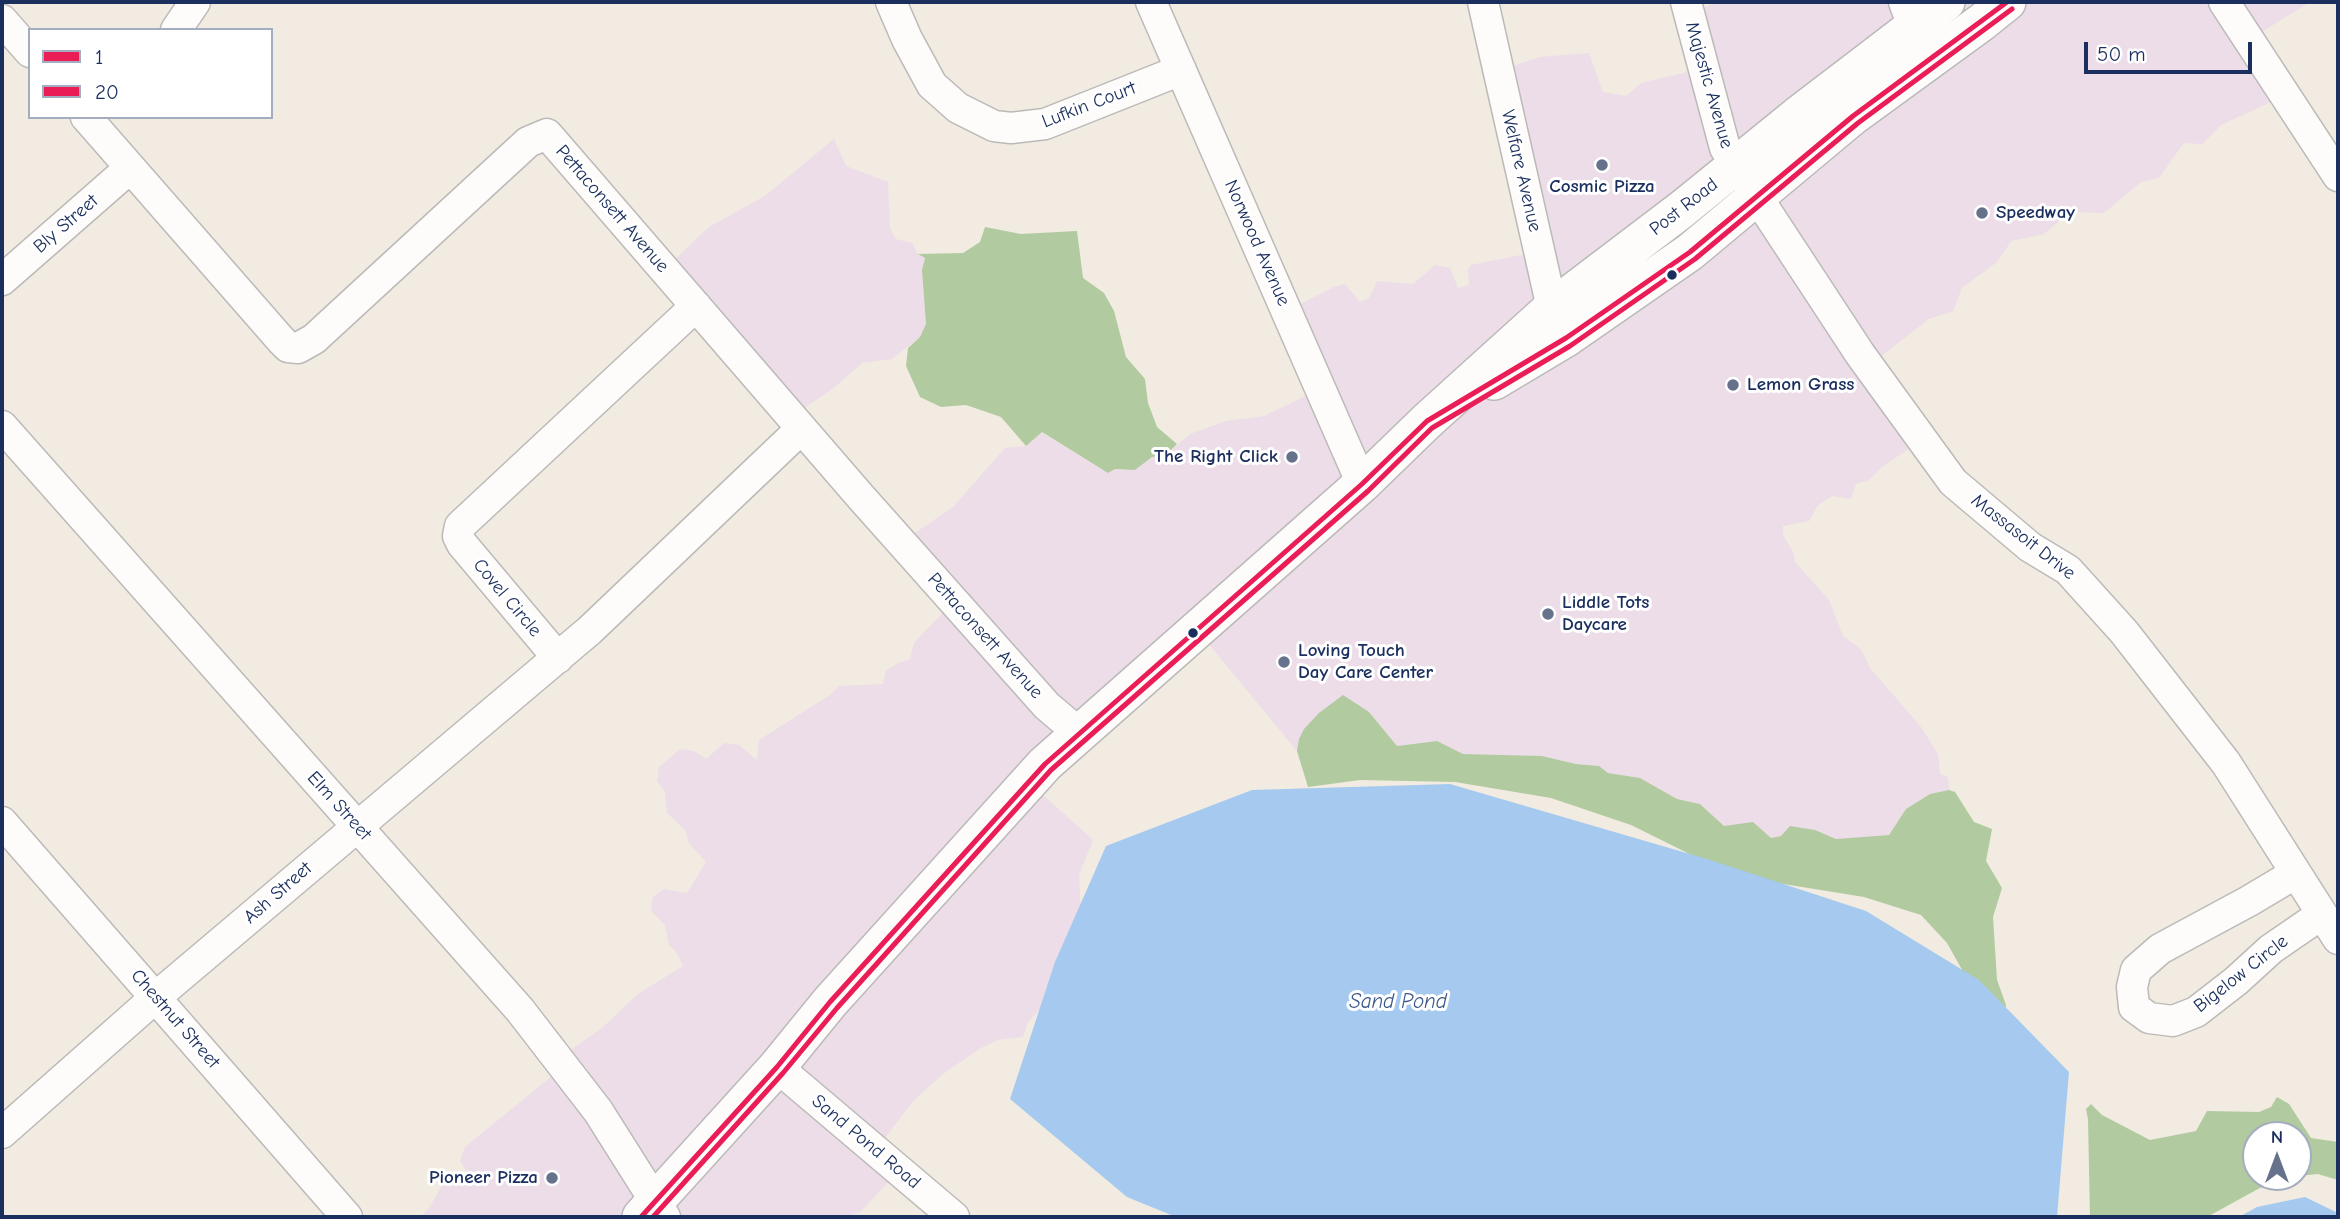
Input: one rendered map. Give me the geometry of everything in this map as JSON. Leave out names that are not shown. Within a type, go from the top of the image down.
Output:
[{"type":"main road","name":"Post Road","points":[[653,1212],[839,992],[1045,764],[1362,484],[1427,421],[1559,323],[1909,15],[1947,2]]},
{"type":"main road","name":"Post Road","points":[[1559,323],[1690,252],[1853,116],[2007,2]]},
{"type":"street","points":[[177,28],[195,2]]},
{"type":"street","name":"Lufkin Court","points":[[891,2],[932,85],[958,108],[994,125],[1011,128],[1045,124],[1181,70]]},
{"type":"street","name":"Norwood Avenue","points":[[1151,2],[1362,484]]},
{"type":"street","name":"Welfare Avenue","points":[[1483,2],[1559,323]]},
{"type":"street","name":"Majestic Avenue","points":[[1686,2],[1725,148],[1735,166]]},
{"type":"street","points":[[2224,2],[2338,176]]},
{"type":"street","points":[[2,20],[28,50]]},
{"type":"street","name":"Pettaconsett Avenue","points":[[88,119],[288,347],[298,348],[307,344],[528,142],[547,134],[801,429],[1047,706],[1079,733]]},
{"type":"street","name":"Massasoit Drive","points":[[1735,166],[1860,354],[1954,482],[2030,547],[2068,570],[2124,632],[2226,763],[2338,940]]},
{"type":"street","name":"Bly Street","points":[[2,280],[130,168]]},
{"type":"street","name":"Covel Circle","points":[[558,657],[462,544],[458,536],[460,526],[696,306]]},
{"type":"street","name":"Elm Street","points":[[2,426],[520,1010],[598,1111],[653,1212]]},
{"type":"street","points":[[558,657],[801,429]]},
{"type":"street","name":"Ash Street","points":[[2,1132],[356,826],[558,657]]},
{"type":"street","name":"Chestnut Street","points":[[2,822],[347,1217]]},
{"type":"street","name":"Bigelow Circle","points":[[2296,873],[2160,949],[2136,970],[2132,987],[2134,1007],[2149,1018],[2173,1021],[2196,1012],[2236,981],[2270,949],[2322,914]]},
{"type":"street","name":"Sand Pond Road","points":[[777,1067],[954,1217]]},
{"type":"shaded area","points":[[1718,2],[2310,2],[2252,38],[2284,96],[2221,125],[2202,144],[2184,143],[2159,178],[2141,182],[2104,213],[2070,212],[2044,234],[2011,241],[1997,262],[1962,288],[1953,311],[1929,319],[1871,364],[1920,441],[1882,467],[1869,480],[1856,484],[1851,499],[1832,496],[1818,505],[1809,521],[1783,526],[1783,535],[1793,552],[1795,562],[1829,600],[1843,636],[1861,649],[1870,668],[1921,727],[1938,754],[1940,774],[1948,777],[1949,790],[1930,794],[1906,809],[1889,835],[1836,839],[1815,830],[1771,838],[1753,823],[1724,826],[1700,804],[1677,799],[1640,778],[1608,773],[1599,766],[1542,756],[1462,754],[1437,741],[1397,746],[1369,712],[1299,739],[1297,751],[1198,631],[1031,784],[1093,840],[1079,875],[1081,914],[1050,998],[1028,1022],[1023,1037],[997,1040],[979,1049],[943,1074],[913,1101],[882,1142],[898,1172],[860,1212],[847,1217],[420,1217],[430,1207],[442,1185],[469,1175],[460,1161],[465,1147],[563,1067],[562,1056],[602,1028],[638,994],[683,966],[677,953],[669,945],[665,925],[651,911],[653,897],[664,889],[687,893],[706,862],[689,843],[685,830],[667,813],[665,792],[657,781],[659,767],[680,749],[694,751],[706,759],[724,743],[739,745],[757,760],[759,740],[830,695],[839,686],[883,684],[886,671],[910,659],[914,643],[955,600],[912,535],[953,507],[1005,448],[1026,446],[1041,432],[1108,473],[1115,469],[1135,470],[1152,457],[1166,455],[1190,434],[1226,421],[1264,416],[1316,391],[1289,310],[1345,284],[1360,302],[1369,298],[1377,281],[1413,284],[1435,265],[1450,268],[1458,288],[1469,285],[1468,270],[1471,265],[1536,252],[1497,71],[1540,57],[1589,53],[1603,92],[1626,96],[1641,83],[1701,69],[1691,12]]},
{"type":"shaded area","points":[[834,139],[846,166],[888,182],[890,228],[896,239],[912,243],[918,254],[925,258],[922,270],[926,324],[920,337],[892,359],[862,363],[835,387],[796,414],[666,268],[709,227],[765,196]]},
{"type":"green space","points":[[985,227],[1021,234],[1077,231],[1083,278],[1104,293],[1114,311],[1126,357],[1145,379],[1148,403],[1157,427],[1177,444],[1166,455],[1152,457],[1135,470],[1115,469],[1108,473],[1042,432],[1026,446],[1001,417],[966,405],[941,407],[920,397],[906,366],[908,348],[920,337],[926,324],[922,270],[925,258],[918,254],[963,253],[980,242]]},
{"type":"green space","points":[[1343,695],[1369,712],[1397,746],[1437,741],[1463,754],[1542,756],[1599,766],[1608,773],[1640,778],[1677,799],[1700,804],[1724,826],[1753,822],[1771,838],[1781,836],[1790,826],[1815,830],[1836,839],[1889,835],[1906,809],[1930,794],[1949,790],[1955,792],[1974,822],[1992,829],[1986,861],[2002,888],[1993,917],[1997,980],[2006,1005],[2002,1025],[1988,1016],[1947,943],[1921,915],[1864,897],[1734,876],[1631,825],[1551,798],[1455,782],[1360,780],[1308,787],[1297,751],[1299,739],[1304,729],[1319,713]]},
{"type":"green space","points":[[2277,1097],[2289,1104],[2300,1121],[2242,1121],[2242,1191],[2254,1191],[2207,1217],[2090,1217],[2086,1109],[2091,1104],[2102,1115],[2150,1140],[2196,1131],[2207,1111],[2259,1112],[2271,1107]]},
{"type":"green space","points":[[2312,1138],[2338,1142],[2338,1180],[2312,1175]]},
{"type":"water","name":"Sand Pond","points":[[1450,784],[1707,859],[1866,911],[1979,980],[2069,1072],[2057,1217],[1176,1217],[1127,1197],[1010,1099],[1055,962],[1106,846],[1252,790]]},
{"type":"water","points":[[2305,1197],[2338,1213],[2338,1217],[2239,1217],[2257,1207]]},
{"type":"transit line","name":"1","points":[[641,1217],[1045,764],[1362,484],[1427,421],[1566,338],[1690,252],[1853,116],[2007,2]]},
{"type":"transit line","name":"20","points":[[653,1217],[1051,770],[1368,491],[1432,428],[1570,346],[1695,259],[1858,123],[2012,9]]},
{"type":"place","name":"Cosmic Pizza","points":[[1602,165]]},
{"type":"place","name":"Speedway","points":[[1982,213]]},
{"type":"place","name":"Lemon Grass","points":[[1733,385]]},
{"type":"place","name":"The Right Click","points":[[1292,457]]},
{"type":"place","name":"Liddle Tots Daycare","points":[[1548,614]]},
{"type":"place","name":"Loving Touch Day Care Center","points":[[1284,662]]},
{"type":"place","name":"Pioneer Pizza","points":[[552,1178]]}]
